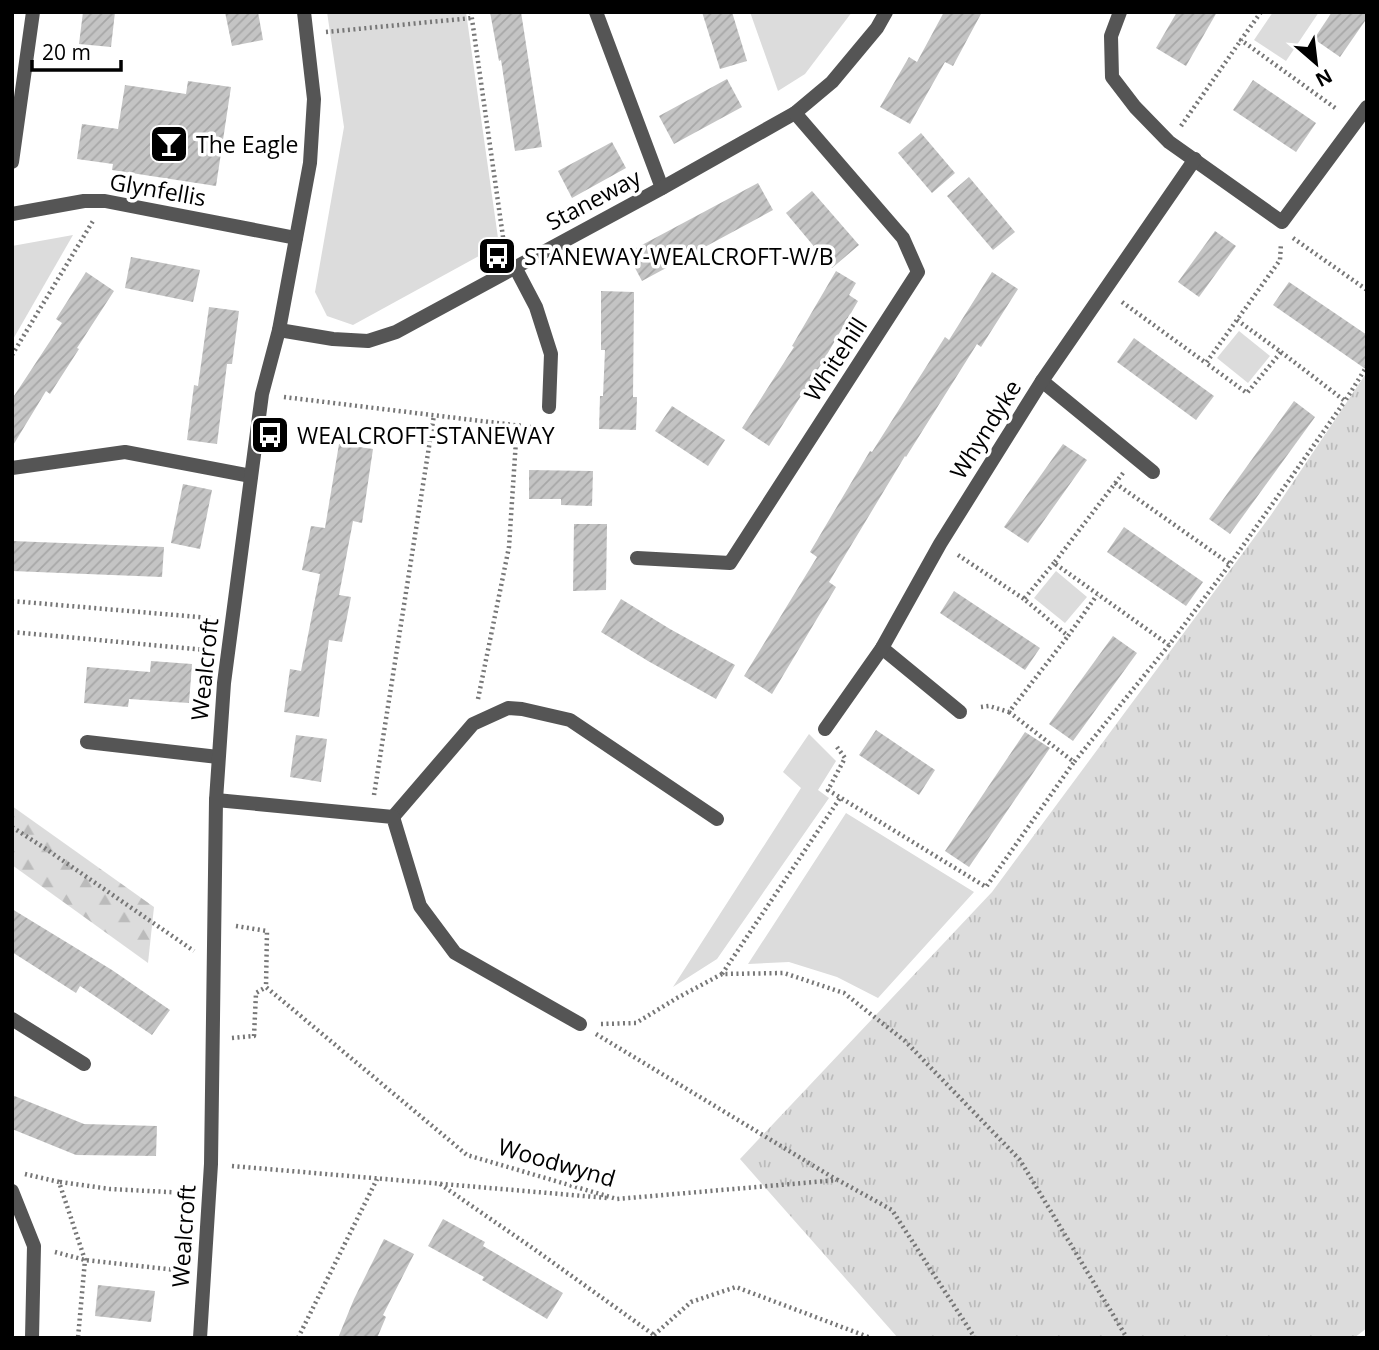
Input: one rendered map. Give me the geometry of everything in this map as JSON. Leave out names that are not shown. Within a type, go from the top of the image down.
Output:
[{"type":"street","points":[[12,162],[33,12]]},
{"type":"street","name":"Wealcroft","points":[[200,1338],[211,1164],[215,800],[218,757],[224,683],[262,394],[279,330],[310,163],[314,99],[304,12]]},
{"type":"street","points":[[596,12],[662,188]]},
{"type":"street","name":"Staneway","points":[[279,330],[333,339],[368,341],[396,332],[794,113],[832,82],[877,28],[886,12]]},
{"type":"street","points":[[1120,12],[1111,36],[1112,76],[1135,107],[1169,142],[1281,226],[1367,107]]},
{"type":"street","name":"Whitehill","points":[[637,558],[730,563],[918,272],[903,237],[794,113]]},
{"type":"street","name":"Whyndyke","points":[[825,729],[882,648],[940,544],[1042,381],[1195,159]]},
{"type":"street","name":"Glynfellis","points":[[12,214],[84,201],[105,201],[296,238]]},
{"type":"street","points":[[515,267],[536,307],[551,354],[549,407]]},
{"type":"street","points":[[1042,381],[1153,472]]},
{"type":"street","points":[[12,468],[125,452],[251,476]]},
{"type":"street","points":[[882,648],[960,712]]},
{"type":"street","points":[[393,817],[473,724],[508,708],[570,720],[718,819]]},
{"type":"street","points":[[88,742],[218,757]]},
{"type":"street","points":[[215,800],[393,817]]},
{"type":"street","points":[[393,817],[420,906],[456,953],[580,1024]]},
{"type":"street","points":[[12,1019],[83,1065]]},
{"type":"street","points":[[12,1191],[34,1246],[32,1338]]},
{"type":"path","points":[[1169,142],[1261,12]]},
{"type":"path","points":[[307,34],[471,15],[505,251],[515,267]]},
{"type":"path","points":[[1241,40],[1356,123]]},
{"type":"path","points":[[12,355],[105,201]]},
{"type":"path","points":[[1281,226],[1367,290]]},
{"type":"path","points":[[1206,363],[1280,260],[1281,226]]},
{"type":"path","points":[[1105,290],[1247,393],[1281,352]]},
{"type":"path","points":[[1237,320],[1345,401]]},
{"type":"path","points":[[825,729],[845,758],[828,790],[986,887],[1074,762],[1169,645],[1230,564],[1367,366]]},
{"type":"path","points":[[262,394],[545,429],[549,407]]},
{"type":"path","points":[[371,815],[434,415]]},
{"type":"path","points":[[473,724],[509,547],[517,425]]},
{"type":"path","points":[[1024,599],[1135,457]]},
{"type":"path","points":[[1115,484],[1230,564]]},
{"type":"path","points":[[940,544],[1024,599],[1068,636]]},
{"type":"path","points":[[1054,563],[1169,645]]},
{"type":"path","points":[[1009,712],[1097,596]]},
{"type":"path","points":[[12,601],[232,620]]},
{"type":"path","points":[[12,632],[228,652]]},
{"type":"path","points":[[960,712],[989,706],[1009,712],[1074,762]]},
{"type":"path","points":[[722,974],[841,798]]},
{"type":"path","points":[[12,827],[213,964]]},
{"type":"path","points":[[213,923],[267,931],[266,987],[256,993],[254,1035]]},
{"type":"path","points":[[580,1024],[636,1023],[722,974],[783,973],[844,993],[905,1041],[1020,1160],[1127,1338]]},
{"type":"path","name":"Woodwynd","points":[[266,987],[467,1155],[617,1199],[838,1180]]},
{"type":"path","points":[[580,1024],[892,1210],[975,1338]]},
{"type":"path","points":[[211,1164],[617,1199]]},
{"type":"path","points":[[24,1174],[110,1189],[209,1195]]},
{"type":"path","points":[[298,1338],[377,1178]]},
{"type":"path","points":[[59,1182],[85,1260],[78,1338]]},
{"type":"path","points":[[439,1184],[534,1249],[654,1337],[691,1302],[736,1287],[872,1338]]},
{"type":"path","points":[[34,1246],[85,1260],[204,1273]]},
{"type":"green space","points":[[327,12],[466,12],[499,245],[353,325],[327,316],[315,292],[344,127]]},
{"type":"green space","points":[[750,12],[852,12],[805,74],[778,91]]},
{"type":"green space","points":[[1273,12],[1319,12],[1286,61],[1254,40]]},
{"type":"green space","points":[[73,235],[12,341],[12,246]]},
{"type":"green space","points":[[1239,331],[1270,356],[1248,383],[1217,358]]},
{"type":"green space","points":[[1367,372],[1367,1328],[1354,1338],[898,1338],[740,1159],[992,892],[1271,515]]},
{"type":"green space","points":[[1056,571],[1087,597],[1065,623],[1034,598]]},
{"type":"green space","points":[[809,734],[836,761],[818,790],[829,798],[717,959],[673,987],[801,788],[783,772]]},
{"type":"green space","points":[[12,806],[154,907],[148,963],[12,865]]},
{"type":"green space","points":[[846,813],[974,892],[878,998],[837,977],[789,962],[748,964]]},
{"type":"building","points":[[83,12],[115,12],[111,47],[79,44]]},
{"type":"building","points":[[225,12],[258,12],[263,40],[232,46]]},
{"type":"building","points":[[490,12],[521,12],[542,147],[515,151],[501,60],[499,61]]},
{"type":"building","points":[[702,12],[732,12],[747,61],[720,69]]},
{"type":"building","points":[[944,12],[982,12],[953,66],[945,62],[910,124],[880,107],[909,57],[917,62]]},
{"type":"building","points":[[1177,12],[1217,12],[1186,66],[1156,48]]},
{"type":"building","points":[[1332,12],[1367,12],[1367,18],[1340,57],[1314,39]]},
{"type":"building","points":[[727,79],[742,107],[674,144],[659,116]]},
{"type":"building","points":[[1253,80],[1316,123],[1296,152],[1233,110]]},
{"type":"building","name":"The Eagle","points":[[188,81],[231,87],[216,186],[112,170],[113,164],[77,159],[82,124],[118,129],[125,85],[186,94]]},
{"type":"building","points":[[921,133],[955,173],[932,193],[898,153]]},
{"type":"building","points":[[612,142],[626,168],[572,198],[558,171]]},
{"type":"building","points":[[969,177],[1015,232],[993,250],[947,196]]},
{"type":"building","points":[[758,183],[773,210],[642,281],[627,253]]},
{"type":"building","points":[[812,191],[859,245],[832,268],[786,213]]},
{"type":"building","points":[[1215,231],[1236,246],[1199,297],[1178,282]]},
{"type":"building","points":[[131,257],[200,270],[193,302],[125,288]]},
{"type":"building","points":[[836,271],[856,283],[849,295],[858,301],[769,446],[742,428],[794,347],[792,346]]},
{"type":"building","points":[[86,272],[114,291],[50,394],[46,391],[12,447],[12,399],[62,323],[56,319]]},
{"type":"building","points":[[992,272],[1018,289],[981,347],[977,344],[905,456],[829,582],[836,587],[772,694],[744,676],[817,557],[810,552],[870,451],[872,452],[945,337],[949,340]]},
{"type":"building","points":[[1289,282],[1367,335],[1367,370],[1273,305]]},
{"type":"building","points":[[601,291],[634,292],[633,397],[637,397],[636,430],[599,429],[605,350],[601,350]]},
{"type":"building","points":[[209,307],[239,311],[232,364],[227,364],[217,444],[187,440]]},
{"type":"building","points":[[1134,338],[1214,396],[1196,420],[1117,362]]},
{"type":"building","points":[[1294,401],[1315,417],[1230,534],[1209,519]]},
{"type":"building","points":[[672,406],[725,440],[708,466],[655,431]]},
{"type":"building","points":[[339,444],[373,449],[362,523],[353,521],[339,595],[351,597],[342,642],[329,640],[319,717],[284,712],[290,669],[301,671],[320,574],[302,570],[311,526],[325,528]]},
{"type":"building","points":[[1063,444],[1087,460],[1028,543],[1004,527]]},
{"type":"building","points":[[529,470],[593,471],[592,506],[561,505],[561,499],[529,499]]},
{"type":"building","points":[[183,484],[212,490],[200,549],[171,543]]},
{"type":"building","points":[[574,524],[607,524],[606,590],[573,591]]},
{"type":"building","points":[[1124,527],[1203,582],[1186,606],[1107,552]]},
{"type":"building","points":[[12,541],[164,547],[162,577],[12,571]]},
{"type":"building","points":[[954,591],[1040,648],[1025,670],[940,613]]},
{"type":"building","points":[[621,599],[735,665],[716,699],[601,632]]},
{"type":"building","points":[[1113,636],[1137,653],[1073,741],[1049,724]]},
{"type":"building","points":[[151,661],[192,664],[189,703],[129,699],[128,707],[84,703],[87,667],[150,672]]},
{"type":"building","points":[[876,730],[935,770],[919,795],[859,755]]},
{"type":"building","points":[[1025,732],[1050,748],[969,867],[945,851]]},
{"type":"building","points":[[296,735],[327,739],[321,782],[290,777]]},
{"type":"building","points":[[12,909],[112,970],[170,1010],[152,1035],[80,986],[76,993],[12,952]]},
{"type":"building","points":[[12,1095],[84,1124],[157,1126],[156,1156],[76,1155],[12,1129]]},
{"type":"building","points":[[443,1219],[485,1242],[483,1246],[563,1293],[547,1319],[482,1280],[484,1277],[428,1246]]},
{"type":"building","points":[[384,1239],[414,1254],[383,1315],[386,1317],[377,1338],[338,1338],[354,1299]]},
{"type":"building","points":[[98,1285],[155,1291],[151,1322],[95,1316]]},
{"type":"place","name":"The Eagle","points":[[169,144]]},
{"type":"place","name":"STANEWAY-WEALCROFT-W/B","points":[[497,256]]},
{"type":"place","name":"WEALCROFT-STANEWAY","points":[[270,435]]}]
